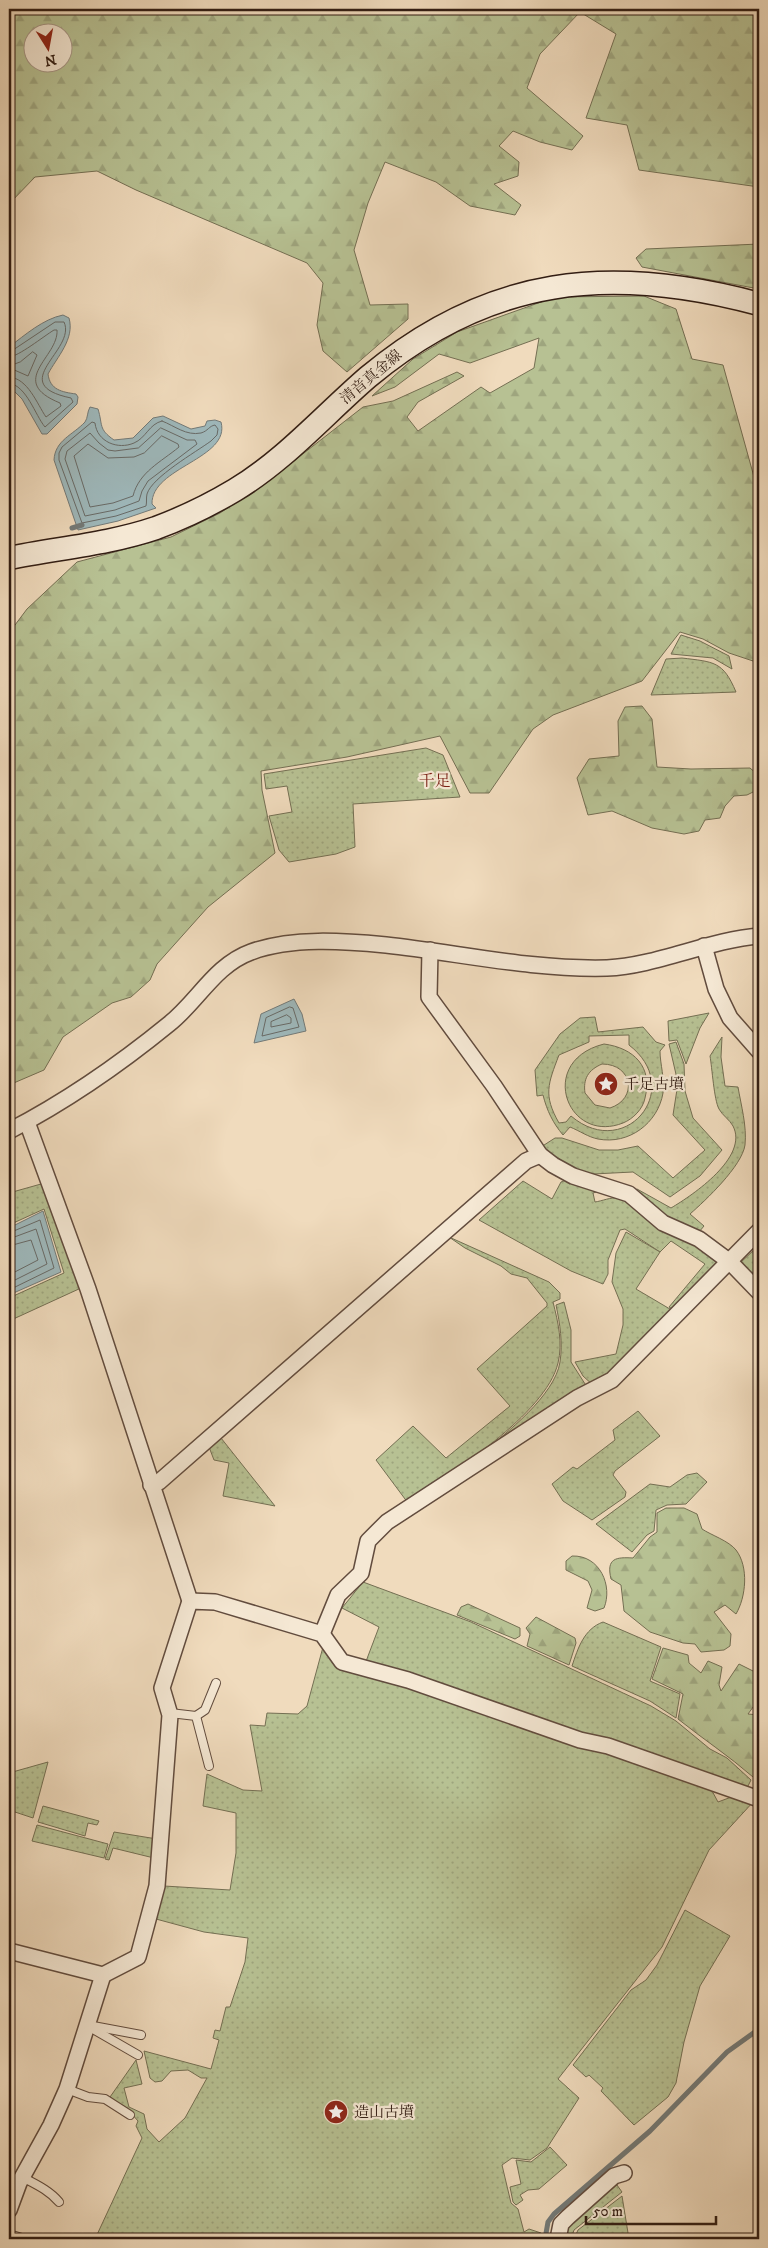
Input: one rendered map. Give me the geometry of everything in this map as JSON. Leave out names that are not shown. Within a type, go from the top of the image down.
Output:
[{"type":"main road","name":"清音真金線","points":[[9,558],[98,542],[154,528],[206,506],[265,470],[393,357],[420,339],[465,315],[489,305],[544,289],[608,282],[637,282],[684,287],[759,304]]},
{"type":"street","points":[[9,1131],[27,1122],[126,1058],[171,1023],[221,970],[233,960],[253,951],[282,945],[327,941],[430,950],[525,963],[607,968],[625,966],[704,946],[759,936]]},
{"type":"street","points":[[704,946],[716,989],[730,1018],[759,1051]]},
{"type":"street","points":[[430,950],[429,997],[494,1086],[540,1155],[573,1176],[629,1194],[663,1223],[699,1239],[730,1262],[759,1292]]},
{"type":"street","points":[[9,1951],[103,1975],[138,1957],[155,1895],[170,1713],[162,1688],[190,1601],[88,1289],[27,1122]]},
{"type":"street","points":[[152,1485],[159,1482],[526,1161],[540,1155]]},
{"type":"street","points":[[322,1634],[338,1595],[360,1573],[368,1541],[387,1522],[577,1398],[612,1380],[759,1231]]},
{"type":"street","points":[[190,1601],[216,1602],[322,1634],[335,1655],[342,1662],[408,1680],[580,1740],[608,1746],[759,1799]]},
{"type":"street","points":[[9,2210],[22,2177],[51,2125],[67,2089],[103,1975]]},
{"type":"street","points":[[558,2239],[561,2224],[614,2176],[624,2173]]},
{"type":"lane","points":[[170,1713],[196,1716],[205,1710],[216,1684]]},
{"type":"lane","points":[[196,1716],[209,1766]]},
{"type":"lane","points":[[86,2025],[141,2035]]},
{"type":"lane","points":[[86,2025],[138,2055]]},
{"type":"lane","points":[[67,2089],[88,2097],[105,2099],[130,2115]]},
{"type":"lane","points":[[22,2177],[53,2195],[59,2202]]},
{"type":"lane","points":[[9,2234],[25,2239]]},
{"type":"green space","points":[[9,9],[759,9],[759,187],[639,170],[627,125],[586,118],[616,34],[580,12],[540,54],[527,88],[583,136],[572,150],[540,142],[513,131],[499,146],[519,162],[518,176],[494,184],[521,205],[515,215],[470,206],[436,182],[385,162],[368,203],[354,250],[370,305],[408,304],[408,319],[347,372],[323,351],[317,325],[323,283],[307,263],[136,190],[97,171],[35,177],[9,204]]},
{"type":"green space","points":[[759,244],[759,289],[642,267],[636,258],[646,249]]},
{"type":"green space","points":[[644,296],[676,309],[692,359],[723,365],[759,495],[759,663],[729,653],[703,639],[680,632],[642,681],[553,715],[533,729],[489,793],[470,793],[440,736],[347,757],[261,771],[262,790],[275,853],[208,907],[157,964],[150,980],[131,997],[112,1003],[63,1037],[44,1070],[9,1085],[9,633],[27,609],[77,562],[171,537],[220,513],[263,485],[363,407],[393,401],[457,372],[464,376],[418,402],[407,417],[418,431],[481,387],[490,393],[534,368],[539,338],[470,363],[439,354],[395,387],[372,396],[413,359],[457,332],[555,297]]},
{"type":"green space","points":[[681,635],[700,641],[729,656],[732,669],[713,658],[671,654]]},
{"type":"green space","points":[[682,658],[710,662],[716,665],[727,674],[736,692],[651,695],[666,659]]},
{"type":"green space","points":[[642,706],[652,719],[657,767],[691,769],[750,768],[757,774],[757,790],[747,795],[734,796],[725,806],[720,818],[705,820],[699,831],[684,834],[652,828],[612,811],[588,815],[577,778],[589,759],[619,756],[618,721],[625,707]]},
{"type":"green space","points":[[426,748],[443,755],[460,797],[353,804],[355,847],[336,854],[289,862],[279,850],[269,816],[292,812],[287,786],[266,789],[264,774]]},
{"type":"green space","points":[[709,1013],[700,1028],[686,1064],[677,1040],[669,1041],[668,1021]]},
{"type":"green space","points":[[595,1017],[598,1032],[643,1027],[656,1042],[665,1045],[660,1051],[663,1093],[660,1104],[655,1114],[640,1130],[621,1139],[598,1139],[570,1127],[563,1135],[546,1106],[543,1095],[537,1096],[535,1070],[560,1034],[580,1018]],"holes":[[[629,1035],[629,1045],[645,1063],[652,1081],[650,1099],[642,1114],[628,1125],[611,1130],[591,1128],[571,1116],[566,1122],[559,1123],[549,1097],[550,1082],[559,1055],[589,1042],[589,1036]]]},
{"type":"green space","points":[[722,1037],[721,1057],[725,1086],[738,1087],[744,1123],[745,1145],[737,1163],[730,1172],[714,1192],[690,1214],[704,1226],[699,1232],[672,1221],[614,1187],[559,1162],[541,1147],[555,1138],[562,1138],[599,1150],[618,1150],[638,1146],[673,1178],[705,1150],[673,1115],[678,1083],[669,1044],[676,1042],[684,1064],[685,1091],[693,1118],[722,1150],[700,1176],[670,1197],[633,1172],[593,1174],[635,1190],[637,1189],[671,1208],[705,1185],[726,1162],[733,1150],[736,1138],[733,1126],[717,1105],[710,1056]]},
{"type":"green space","points":[[604,1044],[624,1050],[639,1061],[646,1077],[647,1087],[642,1106],[630,1119],[623,1123],[603,1127],[587,1122],[574,1112],[567,1098],[565,1082],[570,1067],[583,1053]],"holes":[[[602,1064],[612,1066],[626,1076],[628,1090],[625,1097],[619,1104],[610,1108],[595,1105],[585,1093],[587,1076],[597,1066]]]},
{"type":"green space","points":[[566,1180],[600,1191],[593,1193],[595,1202],[618,1198],[639,1206],[720,1260],[676,1311],[669,1307],[705,1264],[671,1241],[660,1252],[625,1229],[620,1230],[608,1260],[608,1274],[603,1284],[571,1271],[479,1220],[523,1181],[552,1199],[561,1182]]},
{"type":"green space","points":[[41,1184],[47,1190],[81,1288],[9,1321],[9,1298],[64,1273],[44,1209],[9,1225],[9,1193]]},
{"type":"green space","points":[[626,1232],[660,1252],[636,1289],[675,1312],[624,1366],[594,1386],[583,1376],[575,1362],[616,1354],[623,1325],[623,1309],[612,1282],[616,1253]]},
{"type":"green space","points":[[449,1237],[549,1282],[560,1293],[560,1299],[553,1302],[559,1332],[560,1348],[558,1363],[550,1382],[535,1402],[516,1422],[471,1459],[408,1503],[376,1460],[413,1426],[446,1458],[510,1406],[477,1369],[547,1306],[547,1303],[527,1278],[511,1274],[501,1266],[465,1248]]},
{"type":"green space","points":[[759,1249],[759,1274],[750,1277],[739,1264],[754,1250]]},
{"type":"green space","points":[[564,1302],[571,1330],[571,1362],[587,1387],[481,1453],[528,1413],[556,1375],[560,1362],[561,1348],[560,1326],[556,1305]]},
{"type":"green space","points":[[638,1411],[660,1436],[615,1471],[613,1475],[626,1492],[625,1497],[592,1520],[563,1501],[552,1484],[573,1467],[577,1469],[615,1440],[613,1430]]},
{"type":"green space","points":[[221,1438],[275,1506],[223,1496],[229,1463],[214,1460],[209,1447]]},
{"type":"green space","points":[[697,1473],[707,1482],[686,1504],[667,1505],[656,1510],[654,1531],[647,1535],[632,1552],[596,1524],[650,1484],[670,1487],[687,1475]]},
{"type":"green space","points":[[666,1508],[684,1508],[697,1514],[702,1529],[729,1544],[740,1557],[745,1582],[742,1599],[736,1614],[725,1605],[714,1612],[731,1634],[730,1646],[724,1650],[701,1652],[695,1644],[683,1643],[650,1632],[624,1611],[621,1585],[611,1579],[611,1563],[617,1559],[633,1558],[650,1537],[657,1532],[657,1513]]},
{"type":"green space","points":[[572,1556],[582,1557],[590,1561],[602,1573],[607,1590],[604,1608],[595,1611],[587,1608],[592,1590],[588,1581],[566,1570],[566,1561]]},
{"type":"green space","points":[[363,1582],[471,1622],[651,1706],[676,1721],[710,1749],[727,1758],[751,1780],[747,1788],[365,1664],[379,1627],[342,1608]]},
{"type":"green space","points":[[468,1604],[520,1628],[520,1636],[515,1639],[457,1615],[461,1607]]},
{"type":"green space","points":[[536,1617],[575,1638],[576,1643],[569,1665],[527,1646],[530,1634],[526,1628]]},
{"type":"green space","points":[[603,1622],[661,1647],[650,1681],[680,1694],[676,1718],[650,1701],[572,1666],[579,1646],[586,1634],[596,1625]]},
{"type":"green space","points":[[323,1647],[335,1663],[613,1751],[711,1789],[718,1802],[734,1796],[754,1801],[709,1850],[662,1947],[558,2079],[579,2098],[547,2148],[530,2160],[512,2158],[502,2165],[511,2203],[518,2209],[524,2232],[529,2229],[541,2233],[541,2239],[95,2239],[142,2138],[136,2126],[138,2121],[131,2113],[110,2097],[136,2060],[142,2084],[124,2088],[129,2107],[144,2114],[147,2129],[159,2142],[185,2118],[207,2078],[201,2078],[188,2070],[171,2071],[162,2081],[155,2082],[150,2078],[144,2051],[211,2069],[219,2040],[213,2038],[215,2030],[220,2031],[226,2007],[230,2007],[245,1962],[248,1938],[204,1932],[156,1919],[164,1886],[230,1890],[236,1853],[236,1813],[203,1806],[207,1774],[243,1790],[262,1791],[250,1725],[265,1726],[267,1713],[298,1714],[307,1706]]},
{"type":"green space","points":[[663,1648],[688,1655],[689,1663],[701,1673],[708,1661],[722,1667],[719,1685],[721,1691],[739,1664],[755,1672],[759,1664],[759,1699],[748,1714],[759,1715],[759,1777],[753,1777],[678,1719],[683,1694],[652,1679]]},
{"type":"green space","points":[[48,1762],[33,1818],[9,1810],[9,1773]]},
{"type":"green space","points":[[43,1806],[99,1821],[97,1825],[88,1823],[85,1836],[38,1822]]},
{"type":"green space","points":[[37,1825],[108,1844],[104,1858],[32,1841]]},
{"type":"green space","points":[[114,1832],[157,1839],[154,1858],[113,1848],[109,1860],[105,1859]]},
{"type":"green space","points":[[685,1910],[730,1936],[700,1986],[684,2042],[676,2083],[668,2097],[634,2125],[601,2091],[603,2088],[589,2075],[586,2077],[573,2065],[631,1990],[646,1980],[657,1965]]},
{"type":"green space","points":[[550,2147],[567,2165],[539,2189],[528,2190],[520,2195],[523,2200],[516,2205],[513,2202],[510,2187],[521,2184],[516,2160],[531,2162]]},
{"type":"green space","points":[[613,2185],[617,2185],[622,2192],[574,2230],[571,2239],[563,2239],[565,2230]]},
{"type":"green space","points":[[622,2196],[629,2239],[574,2239],[578,2230]]},
{"type":"water","points":[[63,315],[69,318],[70,333],[64,348],[48,374],[54,387],[76,394],[78,397],[77,404],[47,434],[42,434],[22,399],[9,386],[9,347],[41,324]]},
{"type":"water","points":[[90,407],[98,409],[103,430],[114,440],[133,438],[153,418],[163,416],[191,429],[205,426],[207,421],[215,420],[221,422],[221,435],[214,445],[164,481],[155,491],[152,504],[156,508],[118,521],[78,530],[54,460],[58,447],[65,438],[85,422]]},
{"type":"water","points":[[294,999],[302,1014],[306,1031],[254,1043],[261,1014]]},
{"type":"water","points":[[43,1211],[61,1272],[9,1295],[9,1228]]},
{"type":"waterway","points":[[72,528],[82,525]]},
{"type":"waterway","points":[[545,2239],[548,2222],[554,2214],[650,2131],[727,2052],[759,2029]]},
{"type":"place","name":"千足古墳","points":[[606,1084]]},
{"type":"place","name":"造山古墳","points":[[336,2112]]},
{"type":"district","name":"千足","points":[[435,781]]}]
